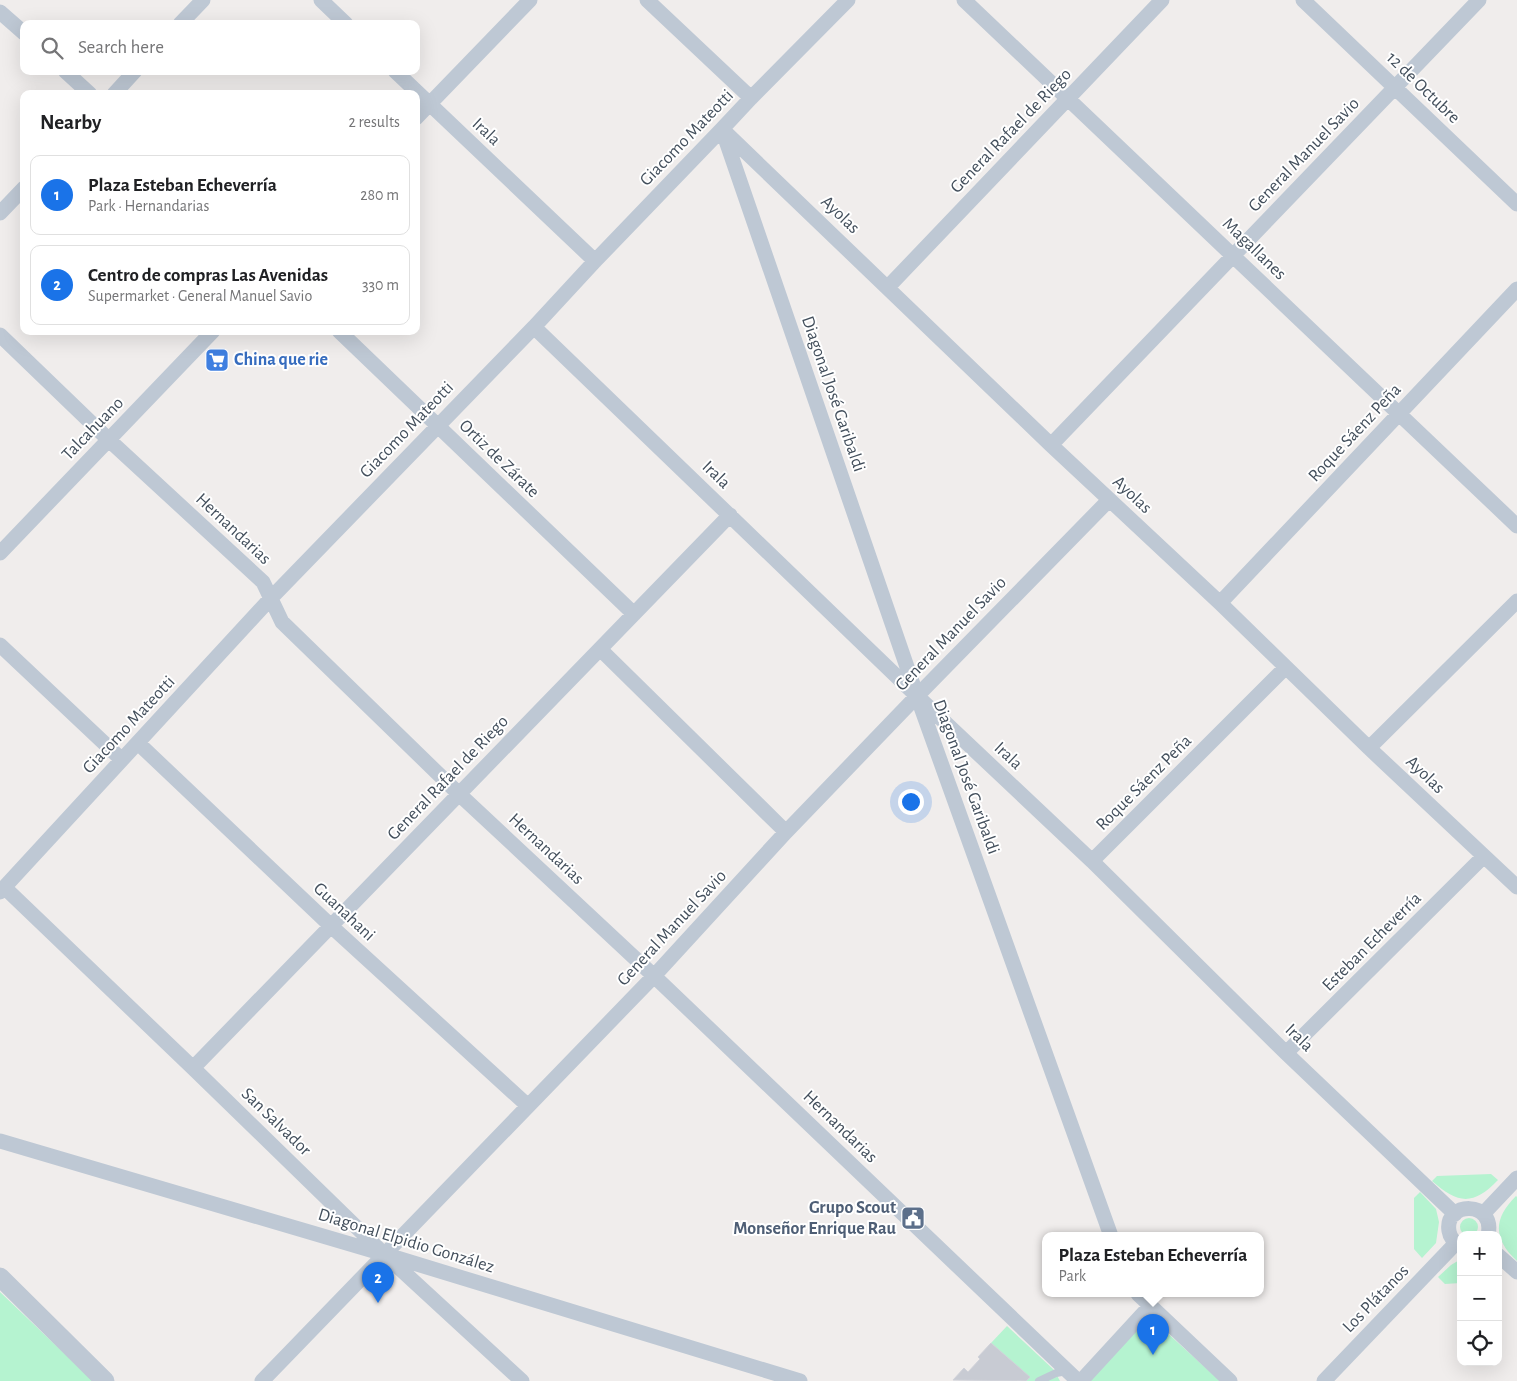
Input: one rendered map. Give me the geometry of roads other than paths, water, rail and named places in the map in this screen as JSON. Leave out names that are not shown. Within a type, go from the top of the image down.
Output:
[{"type":"street","points":[[184,20],[203,0]]},
{"type":"street","points":[[321,0],[342,20]]},
{"type":"street","points":[[420,114],[530,0]]},
{"type":"street","points":[[647,0],[751,98]]},
{"type":"street","name":"Giacomo Mateotti","points":[[2,890],[271,598],[534,327],[751,98],[848,0]]},
{"type":"street","name":"Magallanes","points":[[964,0],[1517,526]]},
{"type":"street","name":"General Rafael de Riego","points":[[888,287],[1162,0]]},
{"type":"street","name":"12 de Octubre","points":[[1303,0],[1517,204]]},
{"type":"street","name":"General Manuel Savio","points":[[1051,445],[1479,0]]},
{"type":"street","points":[[0,12],[20,30]]},
{"type":"street","points":[[69,75],[86,90]]},
{"type":"street","points":[[118,90],[131,75]]},
{"type":"street","name":"Irala","points":[[399,75],[415,90]]},
{"type":"street","name":"Irala","points":[[420,95],[595,261]]},
{"type":"street","name":"Ayolas","points":[[722,129],[1051,445],[1220,603],[1484,858],[1517,887]]},
{"type":"street","name":"Diagonal José Garibaldi","points":[[722,129],[917,696],[1110,1232]]},
{"type":"street","points":[[0,213],[20,192]]},
{"type":"street","name":"Roque Sáenz Peña","points":[[1220,603],[1517,289]]},
{"type":"street","name":"Irala","points":[[534,327],[917,696],[1092,861],[1286,1053],[1455,1214]]},
{"type":"street","name":"Hernandarias","points":[[0,335],[108,440],[263,582],[282,622],[460,794],[654,976],[1075,1378]]},
{"type":"street","name":"Talcahuano","points":[[0,553],[209,335]]},
{"type":"street","name":"Ortiz de Zárate","points":[[343,335],[634,614]]},
{"type":"street","name":"General Manuel Savio","points":[[262,1381],[527,1105],[654,976],[786,832],[1110,500]]},
{"type":"street","name":"General Rafael de Riego","points":[[193,1068],[730,515]]},
{"type":"street","points":[[1369,748],[1517,601]]},
{"type":"street","points":[[0,645],[121,759]]},
{"type":"street","points":[[600,649],[786,832]]},
{"type":"street","name":"Roque Sáenz Peña","points":[[1092,861],[1286,668]]},
{"type":"street","name":"Guanahani","points":[[138,743],[331,926],[527,1105]]},
{"type":"street","name":"Esteban Echeverría","points":[[1286,1053],[1484,858]]},
{"type":"street","name":"San Salvador","points":[[2,890],[193,1068],[384,1254],[522,1381]]},
{"type":"street","name":"Diagonal Elpidio González","points":[[0,1140],[384,1254],[800,1381]]},
{"type":"street","points":[[1483,1214],[1517,1178]]},
{"type":"street","points":[[1457,1243],[1449,1230],[1450,1221],[1455,1214],[1462,1210],[1475,1209],[1483,1214],[1488,1223],[1488,1231]]},
{"type":"street","name":"Los Plátanos","points":[[1324,1381],[1457,1246]]},
{"type":"street","points":[[1502,1259],[1517,1272]]},
{"type":"street","points":[[0,1277],[105,1381]]},
{"type":"street","points":[[1141,1297],[1230,1381]]},
{"type":"street","points":[[1075,1378],[1150,1306]]},
{"type":"lane","points":[[1039,1381],[1056,1373],[1075,1378]]},
{"type":"place","name":"China que rie","points":[[217,360]]},
{"type":"place","name":"Grupo Scout Monseñor Enrique Rau","points":[[913,1218]]},
{"type":"place","name":"Centro de compras Las Avenidas","points":[[378,1303]]},
{"type":"place","name":"Plaza Esteban Echeverría","points":[[1153,1355]]}]
